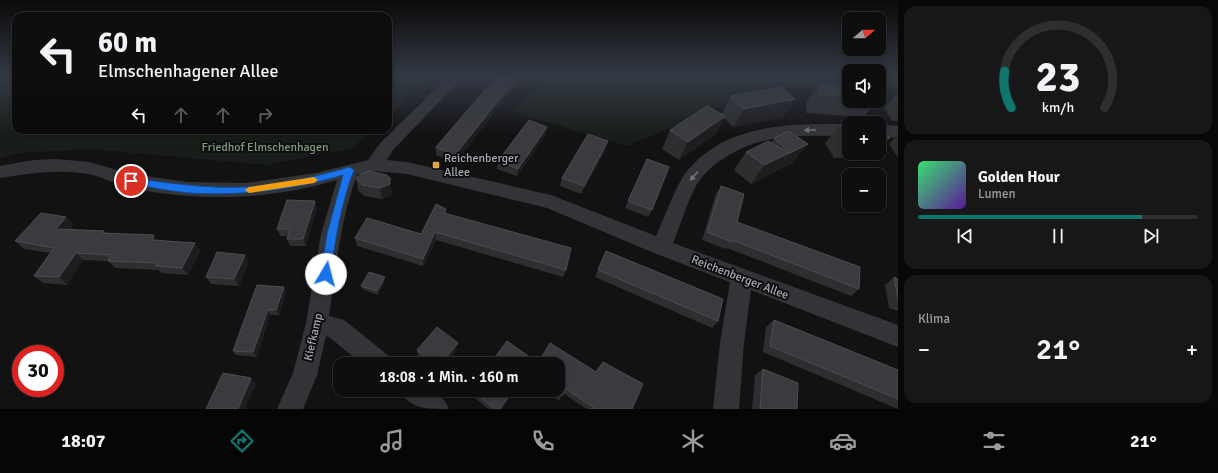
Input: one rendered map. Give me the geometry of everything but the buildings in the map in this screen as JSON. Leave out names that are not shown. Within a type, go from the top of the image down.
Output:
[{"type":"street","points":[[374,165],[387,146],[437,96]]},
{"type":"street","points":[[661,247],[690,180],[710,158],[734,143],[763,134],[791,130],[842,130]]},
{"type":"street","points":[[886,131],[898,132]]},
{"type":"street","name":"Reichenberger Allee","points":[[0,172],[33,166],[56,165],[89,168],[131,181],[188,189],[247,190],[316,180],[374,165],[407,168],[551,202],[661,247],[898,336]]},
{"type":"street","name":"Kiefkamp","points":[[290,409],[304,375],[317,322],[331,234],[344,185],[350,170]]},
{"type":"street","points":[[726,409],[732,343],[742,277]]},
{"type":"street","points":[[317,322],[336,328],[371,357]]},
{"type":"street","points":[[421,397],[436,409]]},
{"type":"green space","name":"Friedhof Elmschenhagen","points":[[0,96],[12,96],[12,134],[368,134],[352,148],[268,165],[91,149],[17,153],[0,159]]},
{"type":"green space","points":[[392,96],[413,96],[392,114]]},
{"type":"green space","points":[[525,96],[747,96],[627,146],[510,111]]},
{"type":"slow traffic","points":[[249,190],[283,186],[314,180]]},
{"type":"place","name":"Reichenberger Allee","points":[[436,165]]},
{"type":"route","points":[[131,181],[188,189],[247,190],[283,186],[316,180],[350,170],[344,185],[331,234],[326,274]]}]
